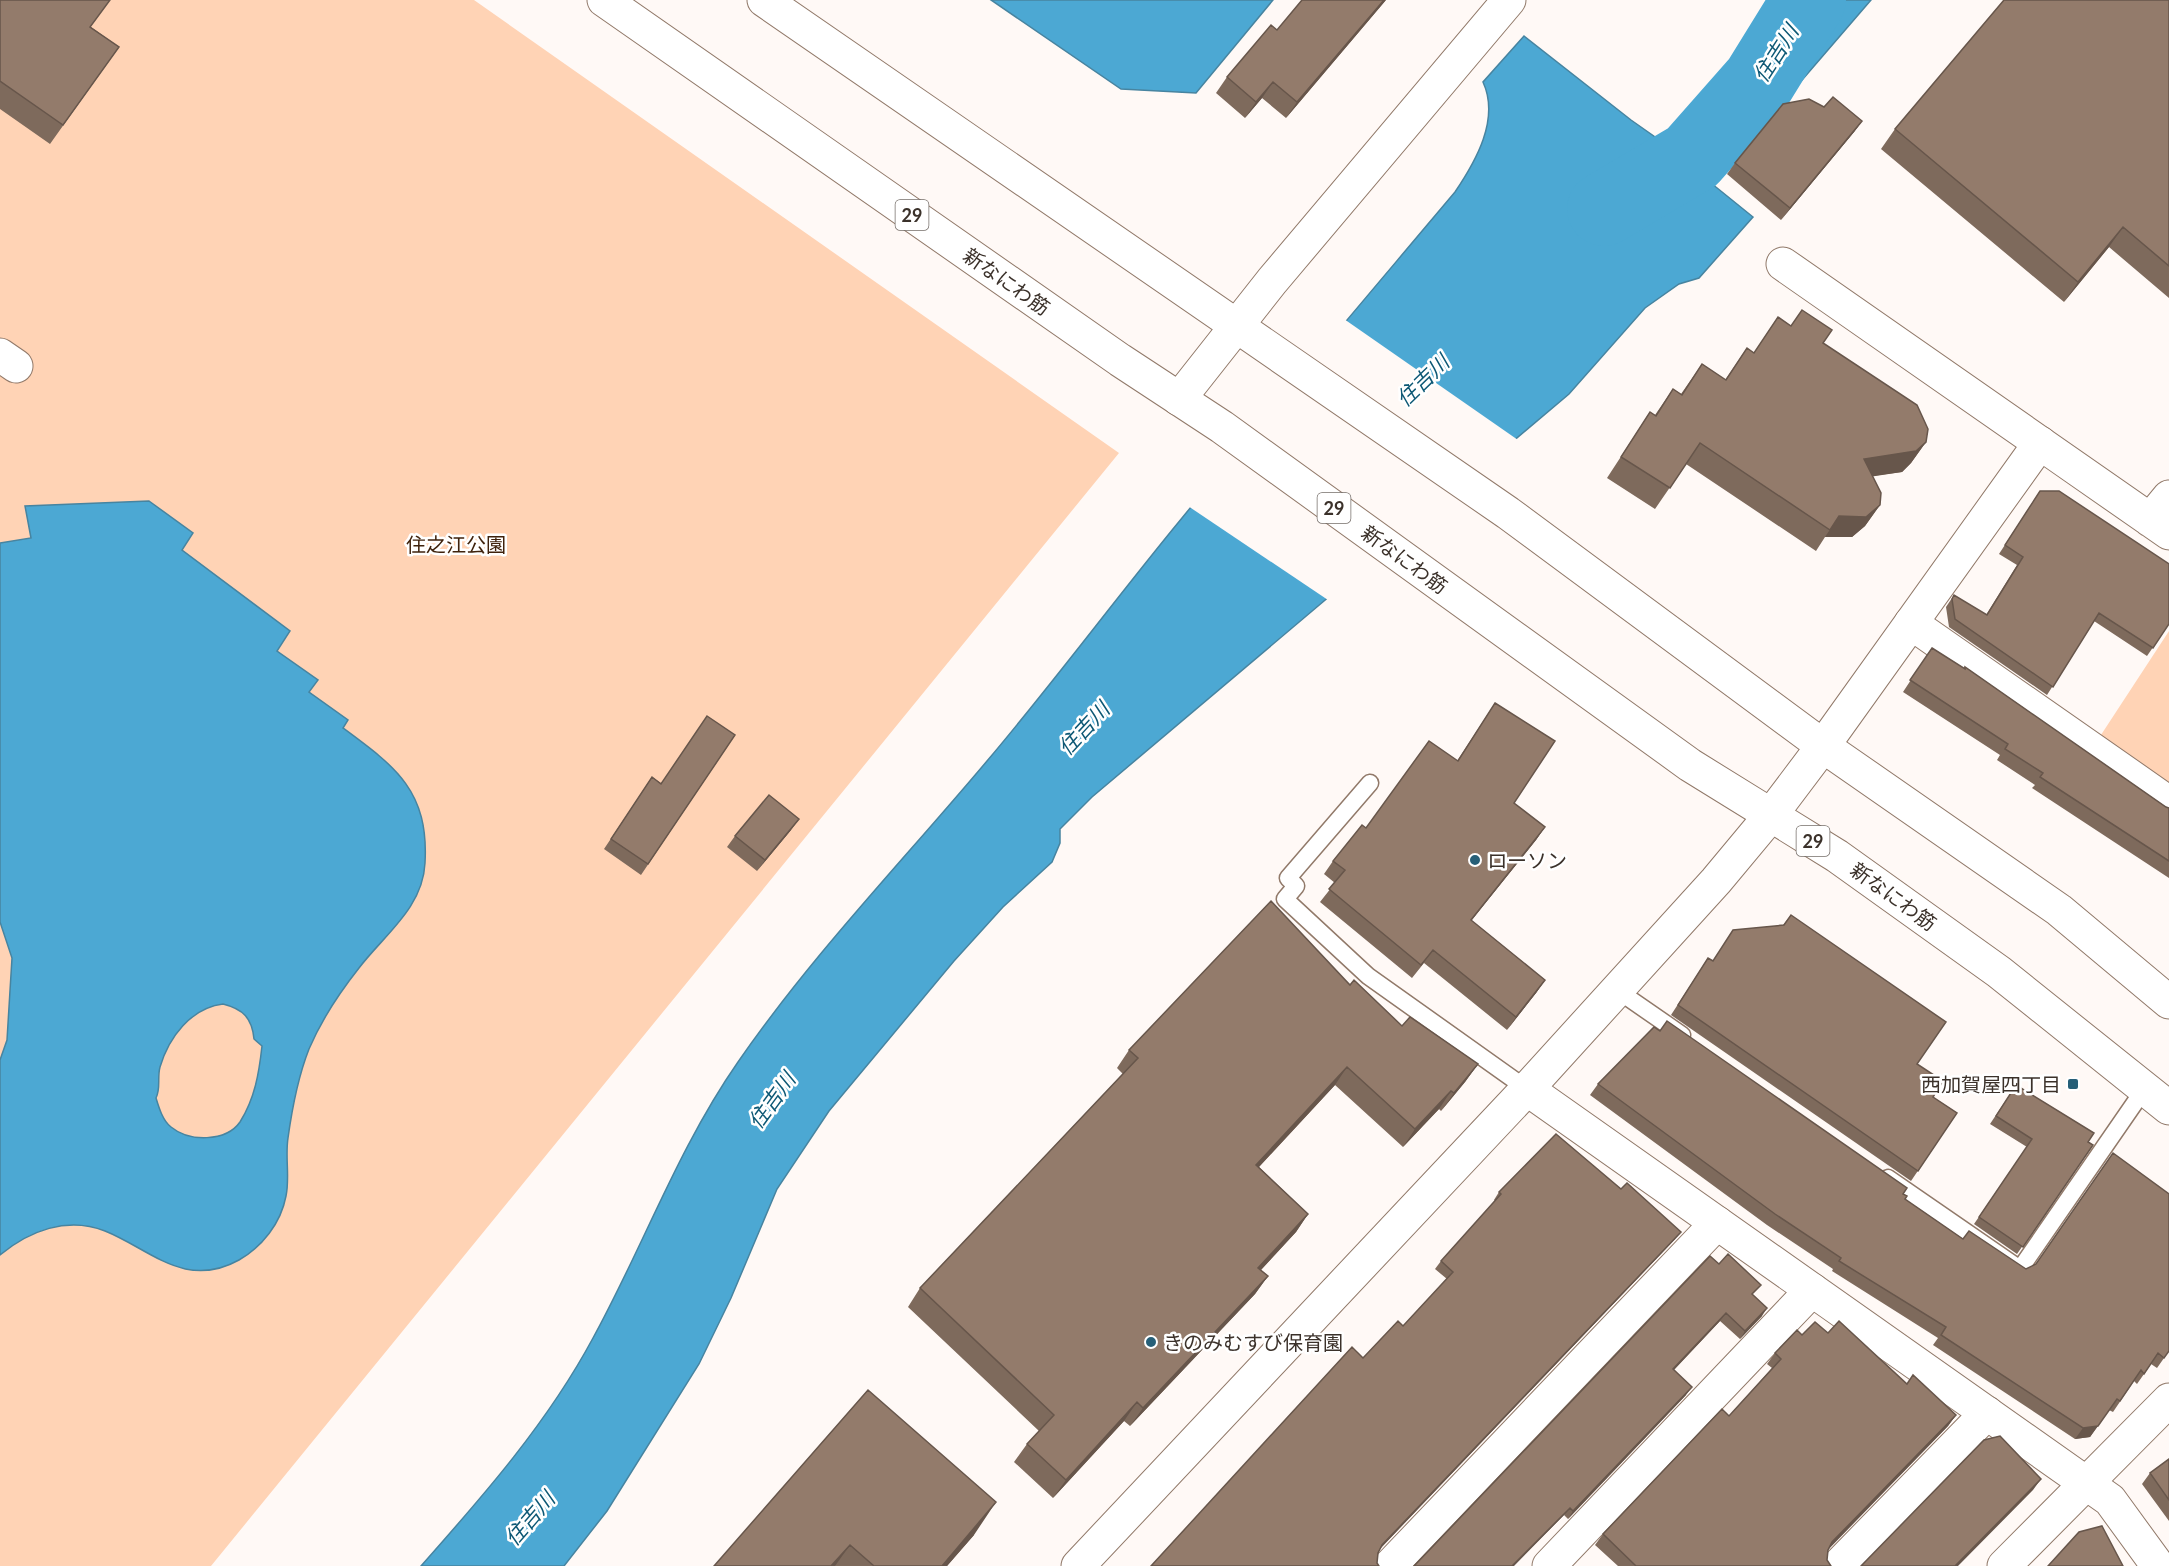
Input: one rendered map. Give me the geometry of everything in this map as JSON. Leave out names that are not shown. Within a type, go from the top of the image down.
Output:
[{"type":"street","name":"新なにわ筋","points":[[604,0],[1222,427],[1690,765],[1837,856],[1999,972],[2157,1098]]},
{"type":"street","points":[[764,0],[1508,513],[1823,746],[2059,910],[2169,1002]]},
{"type":"street","points":[[1179,399],[1237,326],[1509,0]]},
{"type":"street","points":[[1783,264],[2040,443],[2163,516]]},
{"type":"street","points":[[1086,1563],[1527,1089],[1716,881],[1771,815],[1823,746],[2040,443]]},
{"type":"street","points":[[1911,623],[2169,803]]},
{"type":"street","points":[[1527,1089],[2110,1500],[2158,1566]]},
{"type":"street","points":[[1390,1566],[1717,1223]]},
{"type":"street","points":[[1549,1566],[1812,1290]]},
{"type":"street","points":[[2004,1566],[2169,1400]]},
{"type":"street","points":[[1838,1566],[1987,1413]]},
{"type":"lane","points":[[1370,783],[1288,878],[1296,886],[1285,899],[1368,976],[1527,1089]]},
{"type":"lane","points":[[1617,990],[1695,1044]]},
{"type":"lane","points":[[1872,1167],[2020,1269],[2157,1098]]},
{"type":"green space","name":"住之江公園","points":[[0,0],[474,0],[1119,453],[211,1566],[0,1566]]},
{"type":"green space","points":[[2169,631],[2169,794],[2097,741]]},
{"type":"water","points":[[991,0],[1273,0],[1196,93],[1121,89]]},
{"type":"water","points":[[1774,0],[1871,0],[1784,101],[1734,61]]},
{"type":"water","points":[[1524,36],[1631,120],[1668,146],[1679,145],[1706,168],[1706,179],[1753,217],[1699,278],[1679,284],[1645,308],[1569,394],[1092,797],[1060,829],[1060,843],[1052,862],[1003,907],[954,961],[829,1111],[777,1189],[731,1298],[699,1364],[607,1511],[564,1566],[421,1566],[514,1457],[556,1399],[611,1304],[697,1129],[738,1062],[766,1022],[827,946],[1012,731],[1182,518],[1455,192],[1478,153],[1487,125],[1488,96],[1483,82]]},
{"type":"water","points":[[149,501],[193,533],[182,550],[290,631],[277,651],[318,680],[309,692],[348,720],[343,728],[379,755],[393,769],[415,799],[421,817],[425,838],[425,863],[423,879],[417,894],[401,920],[359,968],[338,997],[319,1028],[305,1060],[296,1093],[287,1145],[287,1189],[280,1216],[263,1241],[247,1255],[220,1268],[202,1271],[185,1269],[169,1264],[105,1231],[77,1225],[49,1228],[36,1233],[11,1246],[0,1255],[0,1060],[7,1040],[12,958],[0,922],[0,543],[31,538],[25,506]],"holes":[[[223,1004],[241,1012],[249,1020],[254,1039],[262,1046],[253,1095],[240,1122],[234,1129],[207,1138],[187,1135],[168,1124],[160,1110],[156,1098],[160,1067],[169,1045],[183,1026],[201,1011]]]},
{"type":"pier","points":[[1344,319],[1518,440],[1328,600],[1188,506]]},
{"type":"building","points":[[0,0],[110,0],[90,27],[119,47],[63,125],[0,81]]},
{"type":"building","points":[[1302,0],[1384,0],[1297,102],[1273,82],[1256,102],[1227,77],[1271,25],[1277,30]]},
{"type":"building","points":[[2004,0],[2169,0],[2169,266],[2123,227],[2078,282],[1895,129]]},
{"type":"building","points":[[1833,97],[1862,121],[1790,208],[1735,163],[1783,104],[1809,99],[1824,107]]},
{"type":"building","points":[[1802,310],[1832,330],[1823,343],[1917,405],[1928,429],[1926,442],[1916,451],[1864,459],[1881,493],[1880,505],[1866,517],[1839,516],[1830,530],[1700,443],[1670,488],[1621,457],[1650,412],[1656,416],[1673,389],[1682,395],[1702,364],[1726,380],[1747,348],[1754,353],[1778,317],[1791,326]]},
{"type":"building","points":[[2040,491],[2059,491],[2169,564],[2169,624],[2153,648],[2099,613],[2053,687],[1955,619],[1952,599],[1954,595],[1987,615],[2023,557],[2005,545]]},
{"type":"building","points":[[1932,648],[1965,669],[1965,667],[2169,808],[2169,861],[2040,777],[2043,773],[2005,749],[2008,744],[1910,680]]},
{"type":"building","points":[[1495,703],[1555,741],[1514,803],[1545,827],[1471,920],[1545,980],[1516,1017],[1433,950],[1421,965],[1329,889],[1345,870],[1333,861],[1362,825],[1366,828],[1429,741],[1458,761]]},
{"type":"building","points":[[707,716],[735,735],[648,864],[611,839],[652,777],[661,784]]},
{"type":"building","points":[[769,795],[799,819],[765,860],[735,836]]},
{"type":"building","points":[[1271,901],[1350,985],[1354,980],[1402,1026],[1410,1017],[1478,1064],[1454,1093],[1451,1091],[1415,1129],[1347,1067],[1256,1165],[1308,1214],[1258,1268],[1268,1276],[1143,1408],[1137,1402],[1066,1480],[1027,1444],[1054,1415],[920,1288],[1138,1058],[1129,1050]]},
{"type":"building","points":[[1791,915],[1946,1022],[1917,1064],[1943,1081],[1933,1097],[1957,1113],[1918,1171],[1678,1005],[1708,958],[1713,961],[1733,930],[1784,925]]},
{"type":"building","points":[[1667,1021],[1907,1188],[1903,1194],[1907,1196],[1905,1199],[1963,1239],[1969,1231],[2026,1269],[2036,1264],[2113,1153],[2169,1194],[2169,1351],[2164,1358],[2158,1353],[2144,1374],[2141,1370],[2120,1401],[2117,1399],[2098,1426],[2083,1428],[1941,1335],[1946,1327],[1839,1261],[1841,1258],[1775,1214],[1598,1084],[1654,1027],[1660,1031]]},
{"type":"building","points":[[2016,1085],[2094,1133],[2088,1142],[2093,1145],[2023,1247],[1979,1217],[2032,1139],[1996,1116]]},
{"type":"building","points":[[1556,1134],[1621,1189],[1627,1183],[1681,1232],[1382,1545],[1378,1553],[1379,1566],[1151,1566],[1352,1347],[1363,1358],[1398,1321],[1403,1326],[1453,1272],[1441,1261],[1501,1194],[1499,1192]]},
{"type":"building","points":[[1728,1254],[1761,1285],[1752,1294],[1767,1308],[1745,1331],[1726,1313],[1673,1369],[1692,1387],[1573,1511],[1570,1508],[1512,1566],[1414,1566],[1710,1256],[1719,1264]]},
{"type":"building","points":[[1839,1321],[1907,1384],[1913,1375],[1956,1415],[1832,1542],[1827,1560],[1831,1566],[1636,1566],[1603,1534],[1722,1409],[1729,1416],[1781,1359],[1775,1353],[1797,1330],[1802,1335],[1815,1322],[1828,1333]]},
{"type":"building","points":[[868,1390],[996,1502],[942,1566],[874,1566],[850,1545],[831,1566],[714,1566]]},
{"type":"building","points":[[2000,1436],[2041,1479],[1955,1566],[1861,1566],[1984,1440]]},
{"type":"building","points":[[2169,1459],[2169,1500],[2150,1473]]},
{"type":"building","points":[[2102,1526],[2123,1566],[2048,1566],[2079,1532]]},
{"type":"waterway","name":"住吉川","points":[[1604,209],[1692,157],[1759,81],[1809,0]]},
{"type":"place","name":"ローソン","points":[[1475,860]]},
{"type":"place","name":"西加賀屋四丁目","points":[[2073,1084]]},
{"type":"place","name":"きのみむすび保育園","points":[[1151,1342]]}]
